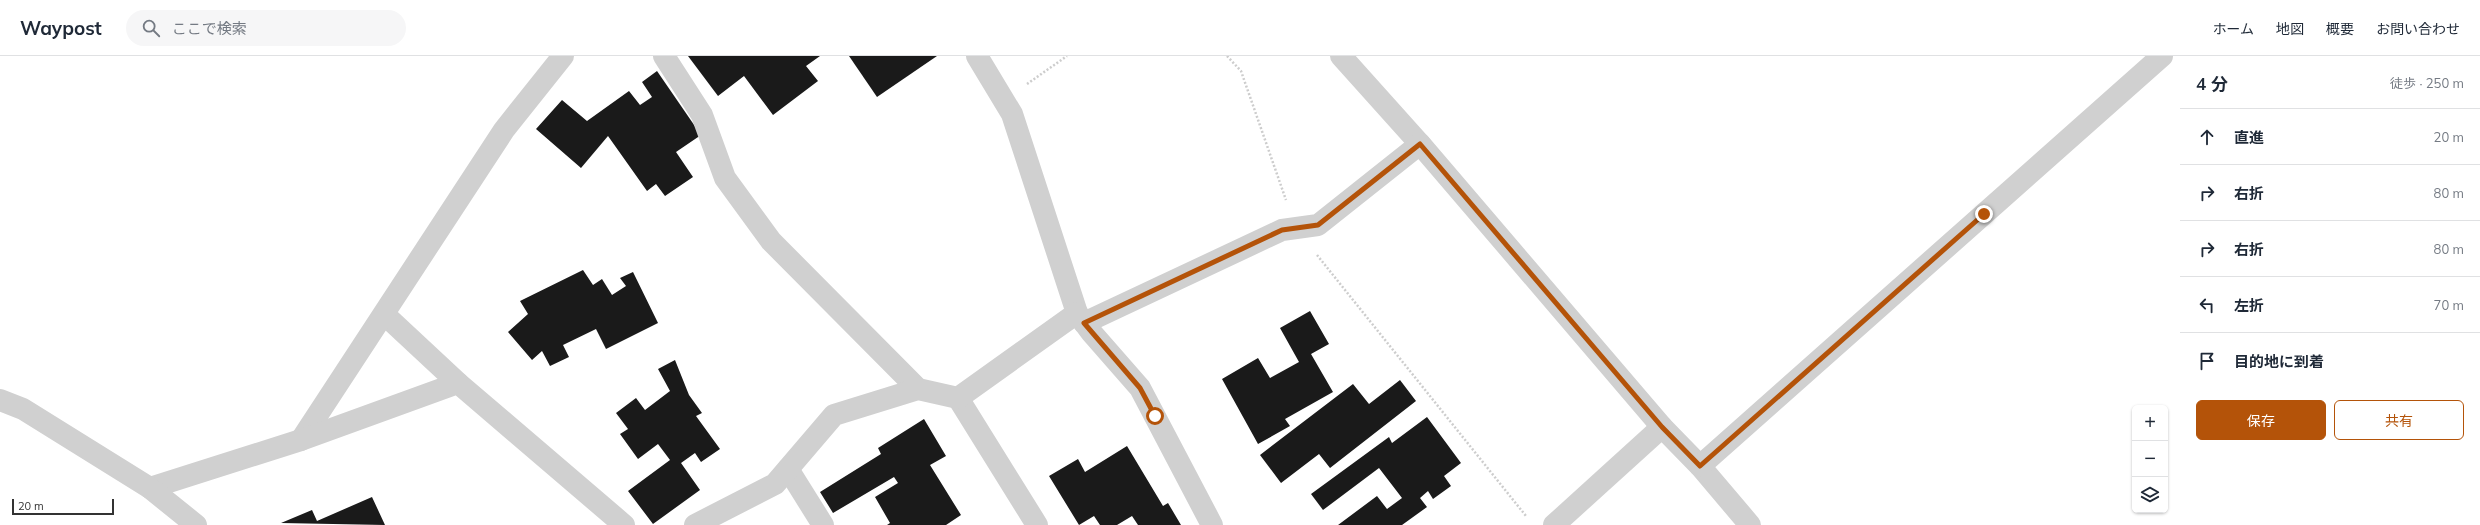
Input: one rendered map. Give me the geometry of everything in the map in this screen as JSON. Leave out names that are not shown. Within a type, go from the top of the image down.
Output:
[{"type":"street","points":[[301,440],[385,315],[504,130],[563,56]]},
{"type":"street","points":[[664,56],[702,116],[726,178],[771,242],[918,389]]},
{"type":"street","points":[[978,56],[1012,114],[1081,318],[1140,388],[1212,525]]},
{"type":"street","points":[[1341,56],[1420,144],[1662,427],[1700,466],[1750,525]]},
{"type":"street","points":[[1700,466],[2162,56]]},
{"type":"street","points":[[958,398],[1081,318],[1282,230],[1318,225],[1420,144]]},
{"type":"street","points":[[385,315],[458,383],[624,525]]},
{"type":"street","points":[[150,488],[301,440],[458,383]]},
{"type":"street","points":[[695,525],[775,484],[834,414],[918,389],[958,398],[1037,525]]},
{"type":"street","points":[[0,400],[23,409],[150,488],[196,525]]},
{"type":"street","points":[[1554,525],[1662,427]]},
{"type":"street","points":[[788,469],[823,525]]},
{"type":"path","points":[[1004,100],[1067,56]]},
{"type":"path","points":[[1227,56],[1241,71],[1296,228],[1529,519]]},
{"type":"building","points":[[688,56],[820,56],[806,66],[818,81],[773,115],[744,76],[718,96]]},
{"type":"building","points":[[849,56],[937,56],[877,97]]},
{"type":"building","points":[[657,71],[701,135],[676,152],[693,177],[665,196],[656,184],[647,191],[608,136],[581,168],[536,129],[562,100],[587,121],[629,91],[640,105],[652,97],[642,82]]},
{"type":"building","points":[[583,270],[593,285],[602,279],[612,295],[626,286],[620,278],[633,272],[658,323],[606,349],[596,329],[563,345],[569,357],[550,366],[542,351],[532,360],[508,332],[528,314],[520,301]]},
{"type":"building","points":[[1310,311],[1329,344],[1311,354],[1333,392],[1285,419],[1290,426],[1258,444],[1222,379],[1258,358],[1270,378],[1299,362],[1280,328]]},
{"type":"building","points":[[675,360],[689,395],[702,413],[696,416],[720,449],[701,462],[695,453],[681,463],[700,490],[653,524],[628,491],[670,460],[658,444],[638,459],[620,434],[628,429],[616,413],[636,398],[645,410],[670,391],[658,369]]},
{"type":"building","points":[[1400,380],[1416,401],[1330,468],[1319,454],[1281,483],[1260,455],[1353,384],[1369,404]]},
{"type":"building","points":[[1427,417],[1461,463],[1444,476],[1451,486],[1433,499],[1428,491],[1420,498],[1427,507],[1402,525],[1338,525],[1377,496],[1387,509],[1402,498],[1379,468],[1323,510],[1311,494],[1389,437],[1392,443]]},
{"type":"building","points":[[924,419],[946,456],[930,465],[961,515],[946,525],[887,525],[890,523],[875,497],[898,483],[894,477],[833,513],[820,492],[881,454],[878,448]]},
{"type":"building","points":[[1127,446],[1163,506],[1168,503],[1181,525],[1138,525],[1132,516],[1117,525],[1100,525],[1094,516],[1079,525],[1049,476],[1078,459],[1085,472]]},
{"type":"building","points":[[372,497],[385,525],[281,523],[312,510],[317,521]]},
{"type":"route","points":[[1155,416],[1140,388],[1084,323],[1282,230],[1318,225],[1420,144],[1662,427],[1700,466],[1984,214]]}]
